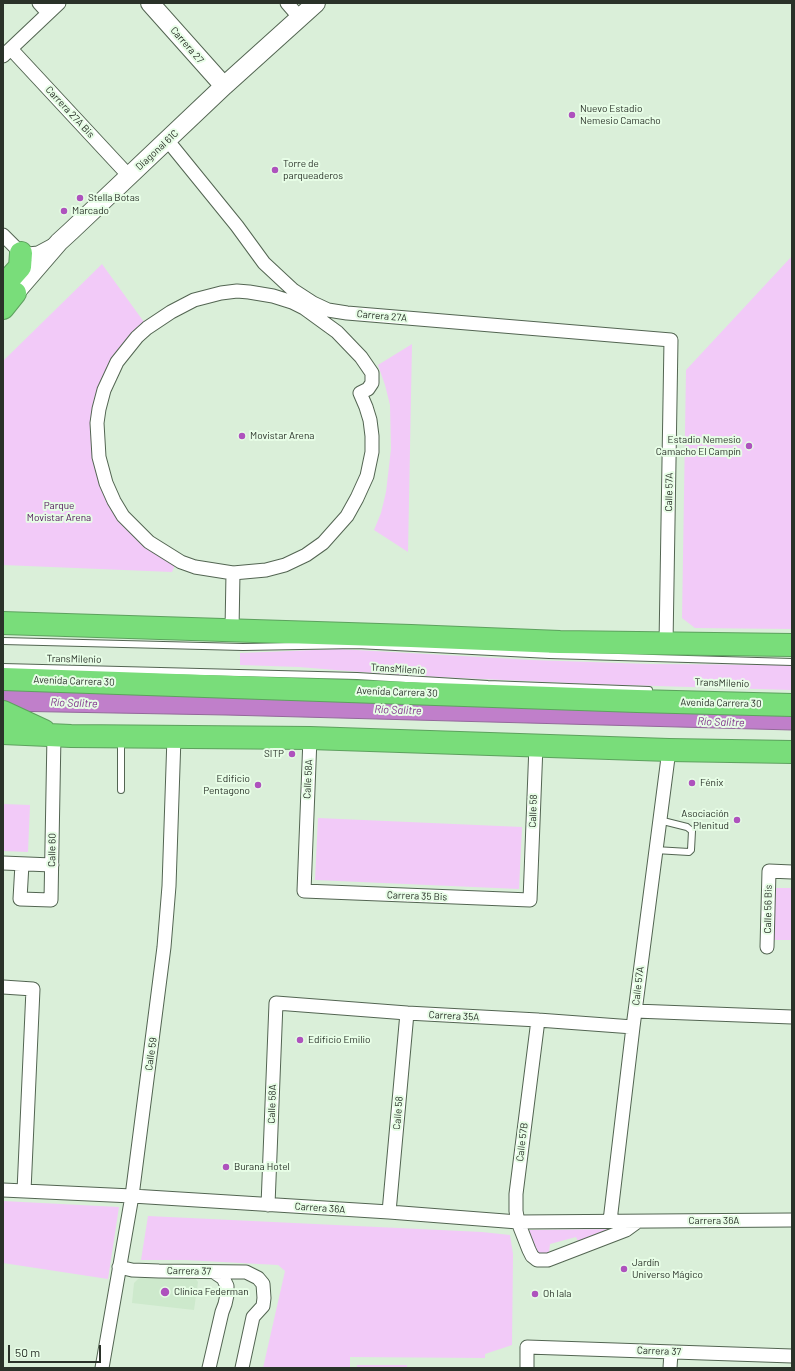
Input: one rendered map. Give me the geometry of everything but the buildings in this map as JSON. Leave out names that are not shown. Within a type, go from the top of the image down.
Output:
[{"type":"highway","points":[[6,297],[20,267],[21,253]]},
{"type":"highway","points":[[3,612],[46,624]]},
{"type":"highway","points":[[3,623],[560,642],[792,645]]},
{"type":"highway","name":"Avenida Carrera 30","points":[[3,679],[637,701],[792,704]]},
{"type":"highway","points":[[12,717],[54,735]]},
{"type":"highway","points":[[3,734],[310,738],[668,750],[792,752]]},
{"type":"main road","name":"Carrera 27","points":[[150,3],[224,86]]},
{"type":"main road","name":"Diagonal 61C","points":[[6,297],[60,242],[129,176],[224,86],[316,3]]},
{"type":"street","points":[[39,3],[48,13]]},
{"type":"street","points":[[7,52],[59,3]]},
{"type":"street","points":[[287,3],[300,18]]},
{"type":"street","name":"Carrera 27A Bis","points":[[7,52],[129,176]]},
{"type":"street","name":"Carrera 27A","points":[[168,140],[237,226],[264,263],[293,290],[313,304],[328,310],[355,314],[671,340]]},
{"type":"street","points":[[3,235],[21,253],[29,254],[38,252],[60,242]]},
{"type":"street","points":[[250,292],[273,296],[292,302],[310,312],[337,332],[368,364],[372,373],[372,383],[368,389],[360,393],[370,420],[372,452],[367,476],[357,498],[347,516],[323,543],[306,555],[286,565],[247,573],[233,574],[215,572],[181,562],[149,542],[124,516],[114,501],[106,483],[99,457],[97,423],[104,390],[111,374],[125,350],[147,328],[171,312],[201,298],[221,293],[250,292]]},
{"type":"street","name":"Calle 57A","points":[[666,644],[671,340]]},
{"type":"street","points":[[232,630],[233,574]]},
{"type":"street","name":"Calle 60","points":[[22,864],[20,899],[51,900],[54,735]]},
{"type":"street","name":"Calle 59","points":[[102,1368],[132,1196],[164,947],[169,886],[174,737]]},
{"type":"street","name":"Calle 58A","points":[[304,891],[310,738]]},
{"type":"street","name":"Calle 58","points":[[530,900],[536,745]]},
{"type":"street","name":"Calle 57A","points":[[610,1221],[632,1027],[668,750]]},
{"type":"street","points":[[3,863],[52,865]]},
{"type":"street","name":"Calle 56 Bis","points":[[767,947],[768,871],[792,872]]},
{"type":"street","name":"Carrera 35 Bis","points":[[304,891],[530,900]]},
{"type":"street","points":[[3,987],[34,989],[24,1191]]},
{"type":"street","name":"Calle 58A","points":[[268,1205],[276,1003]]},
{"type":"street","name":"Carrera 35A","points":[[276,1003],[632,1027]]},
{"type":"street","points":[[635,1011],[792,1018]]},
{"type":"street","name":"Calle 58","points":[[389,1212],[407,1013]]},
{"type":"street","name":"Calle 57B","points":[[538,1020],[516,1194],[518,1222],[529,1250],[532,1256],[537,1260],[548,1260],[626,1230],[636,1222]]},
{"type":"street","name":"Carrera 36A","points":[[3,1190],[132,1196],[389,1212],[518,1222],[792,1220]]},
{"type":"street","name":"Carrera 37","points":[[119,1267],[136,1270],[246,1272],[253,1274],[258,1278],[263,1284],[263,1306],[253,1317],[242,1368]]},
{"type":"street","points":[[209,1368],[227,1294],[227,1286],[223,1278],[214,1272]]},
{"type":"street","name":"Carrera 37","points":[[527,1368],[527,1347],[792,1356]]},
{"type":"street","points":[[670,1368],[671,1352]]},
{"type":"lane","name":"TransMilenio","points":[[3,641],[243,647],[357,645],[549,655],[792,662]]},
{"type":"lane","name":"TransMilenio","points":[[3,667],[349,676],[488,684],[657,691]]},
{"type":"lane","points":[[121,736],[121,790]]},
{"type":"lane","points":[[655,850],[689,852],[691,850],[692,831],[687,827],[659,820]]},
{"type":"shaded area","name":"Clínica Federman","points":[[143,1277],[195,1278],[198,1282],[194,1310],[132,1303],[134,1283]]},
{"type":"green space","points":[[792,256],[792,629],[695,628],[682,618],[686,370]]},
{"type":"green space","name":"Parque Movistar Arena","points":[[102,264],[149,329],[127,351],[102,405],[104,471],[137,528],[179,556],[172,572],[3,565],[3,361]]},
{"type":"green space","points":[[412,344],[408,552],[374,530],[381,513],[386,492],[391,449],[390,405],[378,365]]},
{"type":"green space","points":[[339,649],[532,660],[650,664],[787,665],[792,666],[792,690],[589,684],[397,675],[299,667],[240,665],[240,653]]},
{"type":"green space","points":[[3,804],[30,805],[28,852],[3,851]]},
{"type":"green space","points":[[318,818],[522,827],[519,889],[315,880]]},
{"type":"green space","points":[[773,888],[792,888],[792,940],[773,940]]},
{"type":"green space","points":[[3,1201],[119,1207],[108,1279],[3,1263]]},
{"type":"green space","points":[[148,1216],[482,1232],[510,1235],[513,1254],[512,1345],[485,1354],[485,1358],[350,1357],[350,1368],[263,1368],[285,1271],[278,1265],[185,1260],[141,1260]]},
{"type":"green space","points":[[615,1229],[578,1241],[576,1237],[550,1244],[549,1252],[542,1255],[538,1254],[536,1251],[529,1230]]},
{"type":"green space","points":[[357,1365],[407,1365],[407,1368],[357,1368]]},
{"type":"water","name":"Río Salitre","points":[[3,690],[792,706],[792,730],[226,715],[3,711]]},
{"type":"place","name":"Nuevo Estadio Nemesio Camacho","points":[[572,115]]},
{"type":"place","name":"Torre de parqueaderos","points":[[275,170]]},
{"type":"place","name":"Stella Botas","points":[[80,198]]},
{"type":"place","name":"Marcado","points":[[64,211]]},
{"type":"place","name":"Movistar Arena","points":[[242,436]]},
{"type":"place","name":"Estadio Nemesio Camacho El Campín","points":[[749,446]]},
{"type":"place","name":"SITP","points":[[292,754]]},
{"type":"place","name":"Fénix","points":[[692,783]]},
{"type":"place","name":"Edificio Pentagono","points":[[258,785]]},
{"type":"place","name":"Asociación Plenitud","points":[[737,820]]},
{"type":"place","name":"Edificio Emilio","points":[[300,1040]]},
{"type":"place","name":"Burana Hotel","points":[[226,1167]]},
{"type":"place","name":"Jardín Universo Mágico","points":[[624,1269]]},
{"type":"place","name":"Clínica Federman","points":[[165,1292]]},
{"type":"place","name":"Oh lala","points":[[535,1294]]}]
